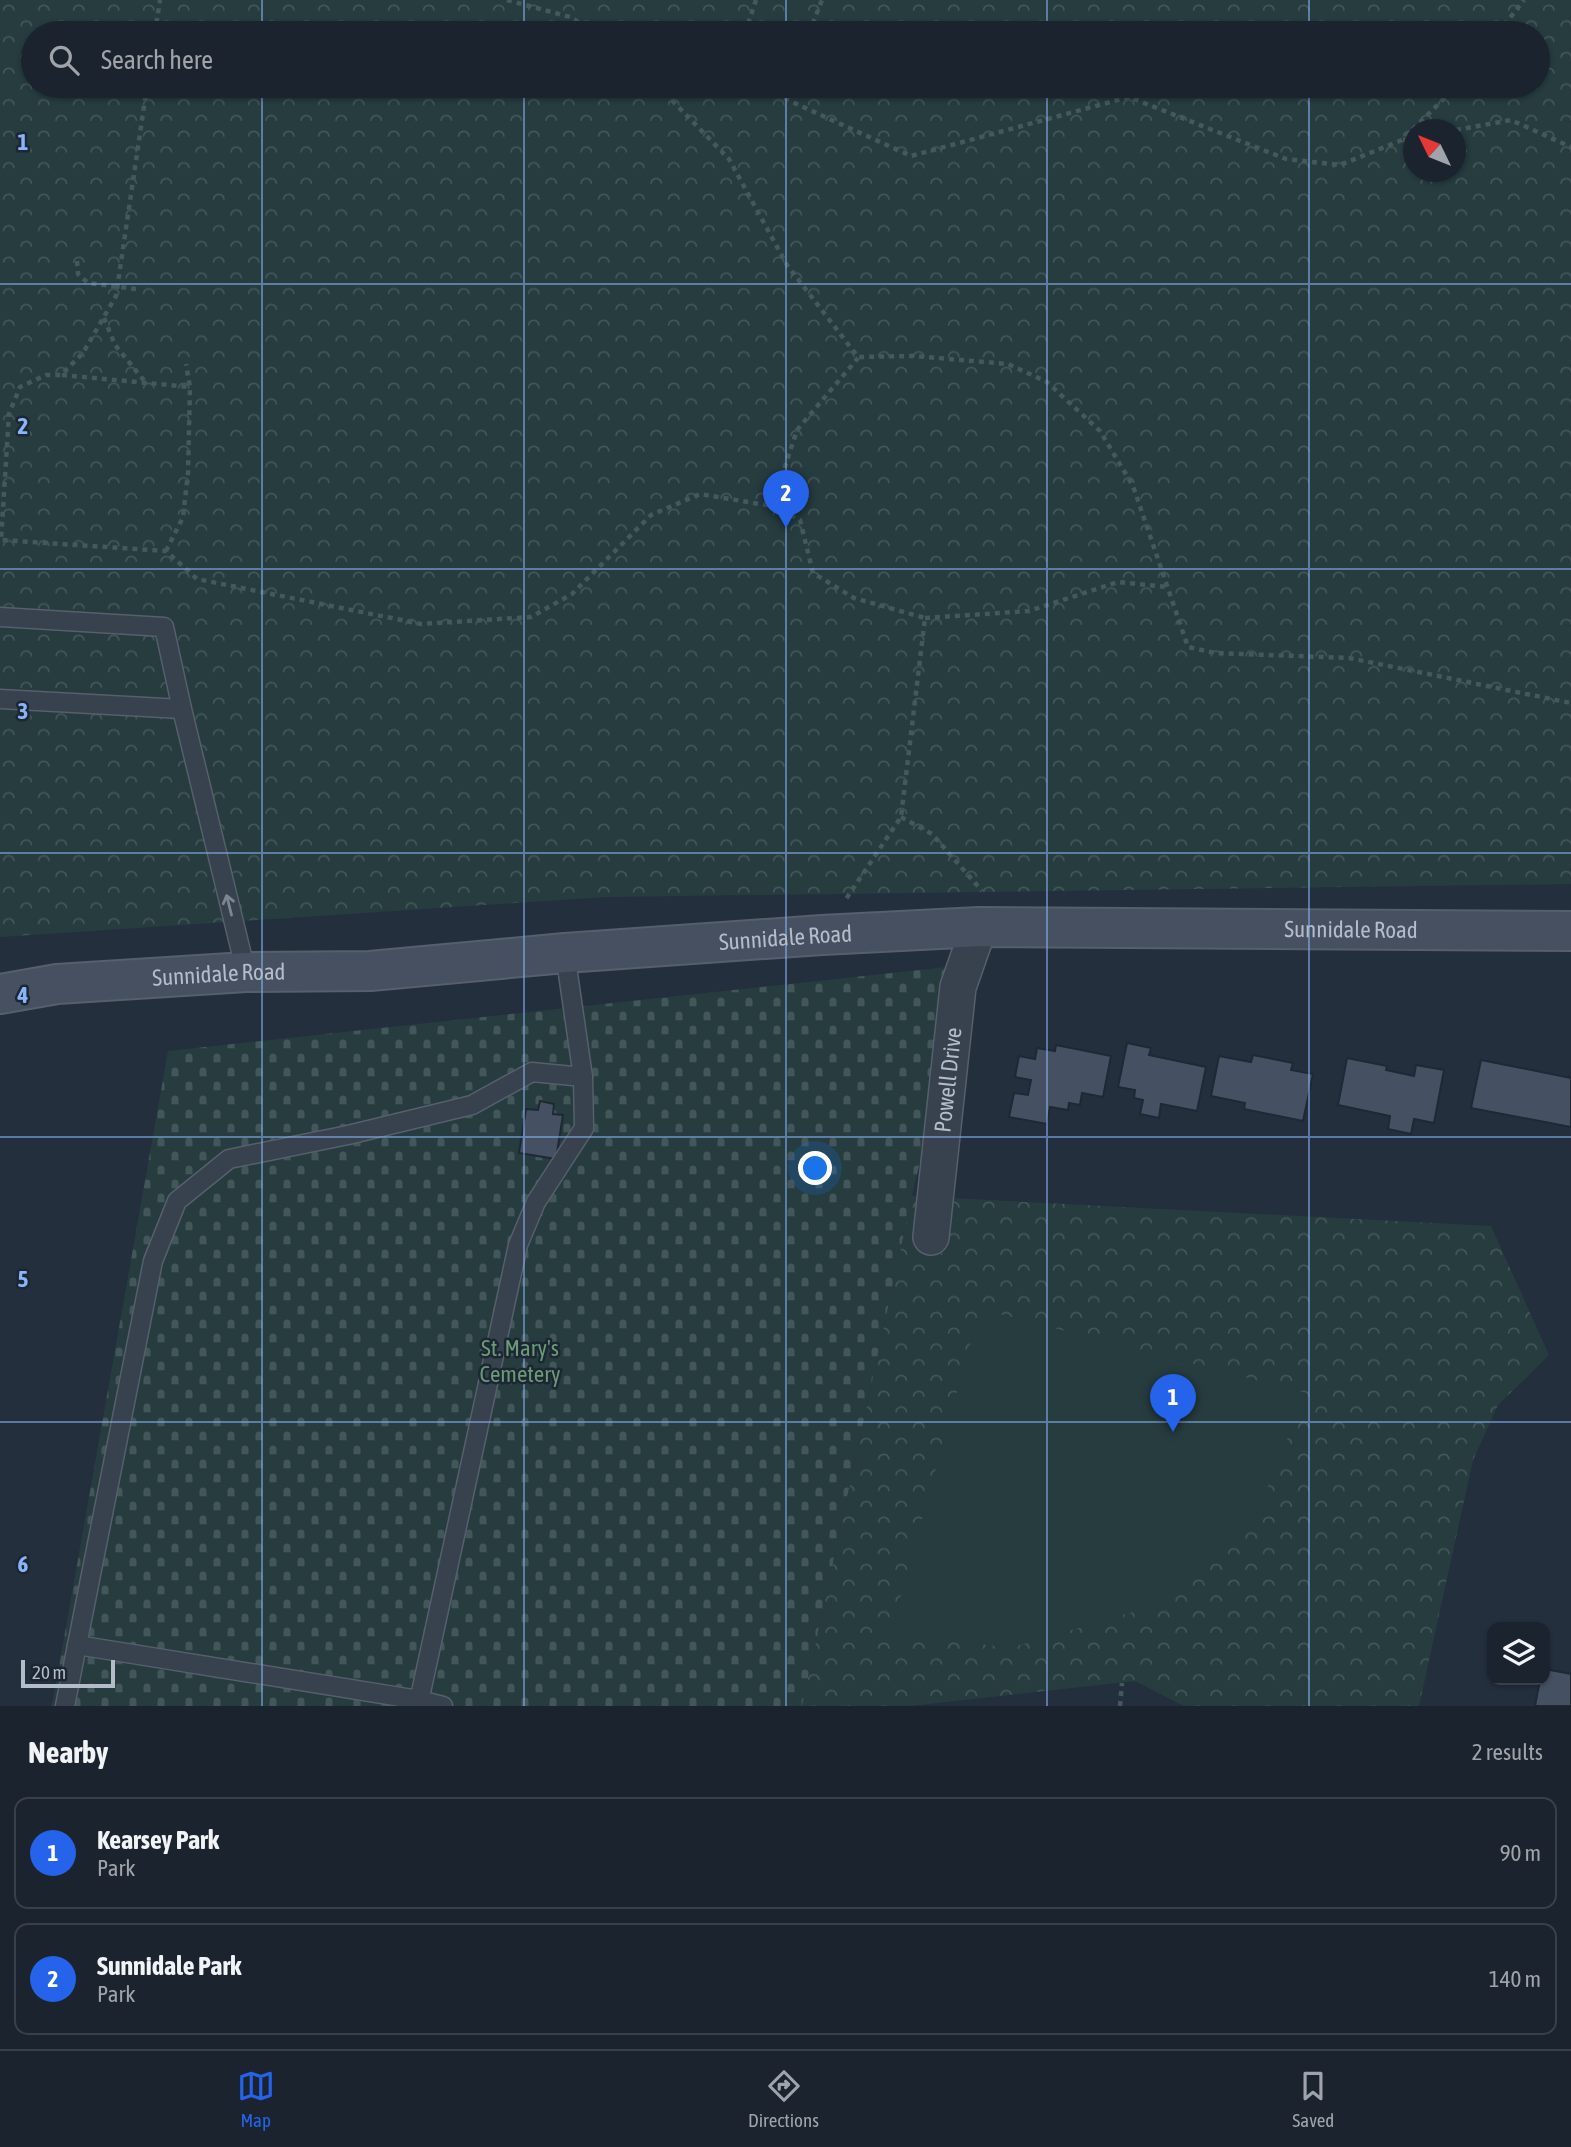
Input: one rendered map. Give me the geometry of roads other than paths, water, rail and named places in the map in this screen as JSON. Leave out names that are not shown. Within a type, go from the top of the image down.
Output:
[{"type":"main road","name":"Sunnidale Road","points":[[0,994],[57,984],[246,972],[370,971],[565,953],[822,935],[997,928],[1571,931]]},
{"type":"street","name":"Powell Drive","points":[[931,1237],[958,987],[997,928]]},
{"type":"lane","points":[[0,617],[164,627],[246,972]]},
{"type":"lane","points":[[0,699],[182,709]]},
{"type":"lane","points":[[418,1703],[519,1245],[536,1202],[584,1128],[583,1077],[565,953]]},
{"type":"lane","points":[[65,1706],[153,1261],[177,1201],[229,1159],[348,1135],[472,1105],[532,1072],[583,1077]]},
{"type":"lane","points":[[77,1645],[443,1706]]},
{"type":"place","name":"Sunnidale Park","points":[[786,528]]},
{"type":"place","name":"Kearsey Park","points":[[1173,1432]]},
{"type":"park label","name":"St. Mary's Cemetery","points":[[520,1361]]}]
